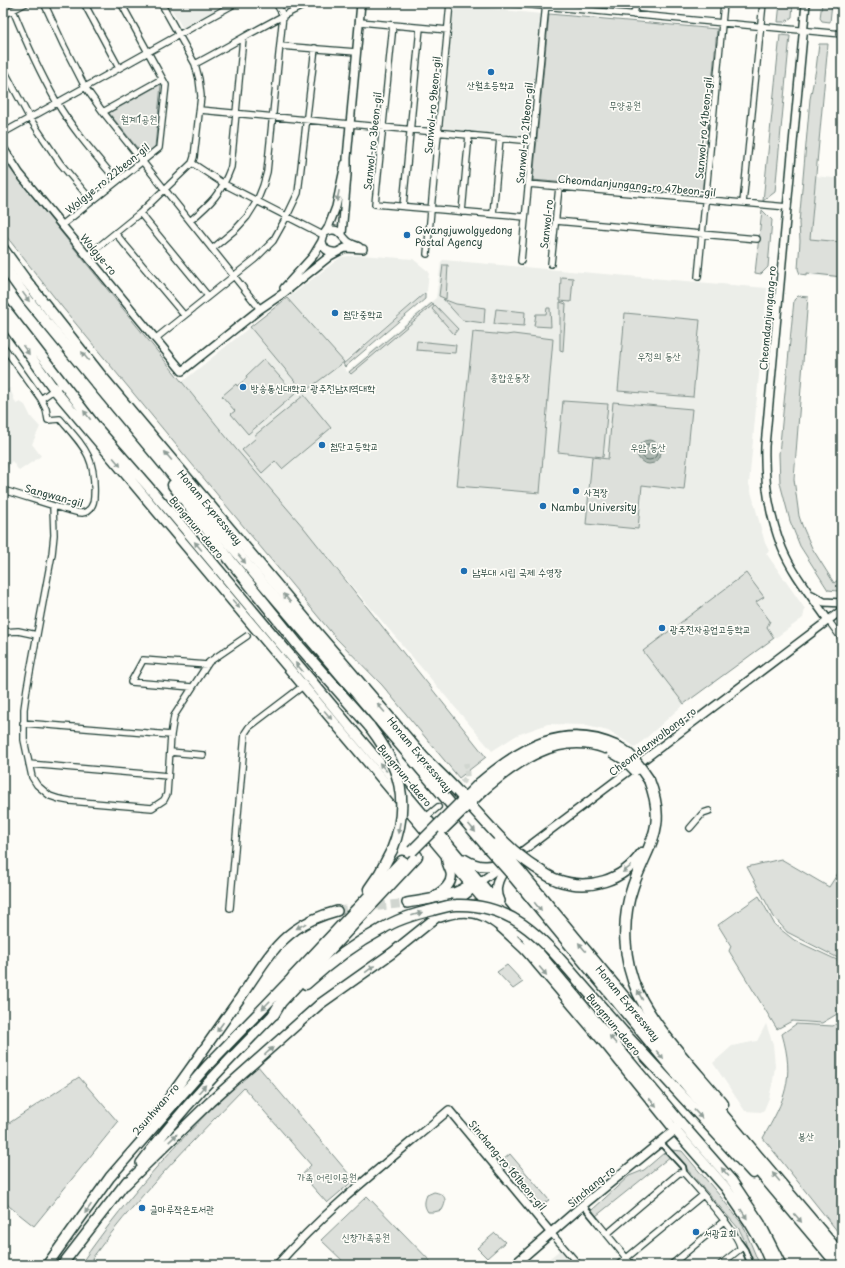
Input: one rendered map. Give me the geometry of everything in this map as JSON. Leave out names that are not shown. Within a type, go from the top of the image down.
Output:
[{"type":"highway","name":"Honam Expressway","points":[[3,249],[102,377],[425,759],[493,847]]},
{"type":"highway","name":"Honam Expressway","points":[[3,265],[28,300],[255,574],[516,873],[744,1139],[842,1256]]},
{"type":"highway","points":[[96,383],[119,419],[233,564],[299,646],[370,727],[388,751],[394,765],[401,792],[402,806],[399,828],[392,850],[373,884],[293,977]]},
{"type":"highway","points":[[293,977],[414,854],[502,773],[521,760],[549,748],[576,744],[593,745],[607,749],[630,764],[646,782],[655,796],[657,819],[652,842],[635,881],[628,903],[625,935],[631,973],[638,992],[652,1016],[725,1106],[744,1139]]},
{"type":"highway","points":[[425,759],[458,791],[501,840],[522,859],[555,879],[580,885],[604,882],[616,877],[636,862],[642,853],[647,844],[652,817],[646,782]]},
{"type":"highway","points":[[274,1014],[281,1002],[414,854]]},
{"type":"highway","name":"Honam Expressway","points":[[516,873],[622,1009],[838,1265]]},
{"type":"highway","points":[[274,1014],[327,966],[358,943],[390,924],[413,915],[455,905],[479,906],[498,912],[517,920],[536,933],[624,1034],[752,1172],[781,1197]]},
{"type":"main road","name":"Bungmun-daero","points":[[3,306],[98,429],[173,515],[426,817],[451,853]]},
{"type":"main road","name":"Bungmun-daero","points":[[4,323],[54,389],[153,505],[303,686],[451,853],[477,884],[529,953],[608,1046],[675,1130],[725,1187],[750,1222],[771,1265]]},
{"type":"main road","points":[[431,899],[447,887],[451,879],[451,872],[446,862],[451,853],[472,864],[482,867],[494,865],[513,858]]},
{"type":"main road","points":[[505,911],[498,898],[496,885],[502,873],[513,858]]},
{"type":"main road","name":"Bungmun-daero","points":[[477,884],[505,911],[682,1124],[732,1181],[760,1223],[781,1265]]},
{"type":"main road","points":[[407,903],[457,893],[466,887],[477,884]]},
{"type":"main road","points":[[125,1185],[210,1102],[320,1004],[392,952],[477,884]]},
{"type":"main road","points":[[110,1177],[190,1070],[266,958],[295,929],[314,919],[336,911]]},
{"type":"main road","points":[[427,925],[449,914],[466,911],[475,912],[493,921],[529,953]]},
{"type":"main road","name":"2sunhwan-ro","points":[[47,1265],[110,1177],[207,1066],[293,977]]},
{"type":"main road","points":[[62,1265],[125,1185],[161,1135],[224,1065],[274,1014]]},
{"type":"main road","name":"Sinchang-ro","points":[[514,1265],[583,1205],[682,1124]]},
{"type":"street","points":[[3,16],[26,3]]},
{"type":"street","points":[[44,3],[85,87],[103,112],[260,309],[285,292],[338,251],[345,248],[363,249],[348,243],[340,231],[333,230],[324,236]]},
{"type":"street","points":[[84,3],[119,68]]},
{"type":"street","name":"Wolgye-ro 22beon-gil","points":[[62,225],[159,148],[166,85],[121,3]]},
{"type":"street","points":[[87,256],[140,213],[192,163],[194,157],[201,96],[199,79],[195,64],[161,3]]},
{"type":"street","points":[[3,133],[236,3]]},
{"type":"street","points":[[212,249],[236,229],[247,217],[257,201],[267,172],[283,15],[276,3]]},
{"type":"street","points":[[195,64],[283,15],[309,3]]},
{"type":"street","points":[[324,236],[324,248],[326,250],[333,252],[338,251],[344,244],[343,236],[347,158],[361,3]]},
{"type":"street","name":"Sanwol-ro 9beon-gil","points":[[427,254],[450,3]]},
{"type":"street","points":[[511,3],[842,34]]},
{"type":"street","points":[[634,14],[636,3]]},
{"type":"street","name":"Sanwol-ro 41beon-gil","points":[[698,277],[724,3]]},
{"type":"street","points":[[744,203],[763,3]]},
{"type":"street","name":"Cheomdanjungang-ro","points":[[806,3],[764,465],[766,488],[782,548],[793,568],[828,620]]},
{"type":"street","name":"Sanwol-ro 21beon-gil","points":[[521,261],[545,5]]},
{"type":"street","points":[[13,10],[33,58],[57,102],[85,142],[117,181]]},
{"type":"street","points":[[360,22],[448,30]]},
{"type":"street","name":"Sanwol-ro 3beon-gil","points":[[393,25],[375,204],[431,209]]},
{"type":"street","points":[[403,206],[420,28]]},
{"type":"street","points":[[190,221],[210,204],[224,184],[231,167],[243,38]]},
{"type":"street","points":[[280,46],[356,52]]},
{"type":"street","points":[[156,339],[255,259],[273,241],[287,216],[298,193],[315,48]]},
{"type":"street","points":[[3,68],[29,118],[60,163],[92,201]]},
{"type":"street","points":[[103,112],[162,79]]},
{"type":"street","points":[[200,110],[532,141]]},
{"type":"street","points":[[462,212],[469,135]]},
{"type":"street","points":[[493,214],[500,138]]},
{"type":"street","name":"Wolgye-ro","points":[[3,148],[19,173],[182,371],[260,309]]},
{"type":"street","points":[[270,302],[296,276],[313,256],[324,236],[336,207],[347,158]]},
{"type":"street","points":[[192,163],[224,184],[324,236]]},
{"type":"street","name":"Cheomdanjungang-ro 47beon-gil","points":[[528,184],[788,207]]},
{"type":"street","name":"Sanwol-ro","points":[[551,264],[559,187]]},
{"type":"street","points":[[431,209],[525,217]]},
{"type":"street","points":[[140,213],[208,296]]},
{"type":"street","points":[[556,221],[757,239]]},
{"type":"street","points":[[116,234],[184,315]]},
{"type":"street","name":"Sangwan-gil","points":[[3,346],[42,400],[46,409],[48,420],[60,420],[76,437],[90,457],[93,471],[94,500],[88,511],[82,513],[53,506],[3,490]]},
{"type":"street","points":[[42,400],[63,383]]},
{"type":"street","points":[[53,506],[54,535],[52,554],[27,688],[23,723],[24,740],[32,777],[37,785],[50,796],[70,801],[152,808],[164,800],[167,794],[171,735],[174,716],[207,665],[247,636]]},
{"type":"street","points":[[810,594],[824,602],[842,603]]},
{"type":"street","name":"Cheomdanwolbong-ro","points":[[477,884],[842,610]]},
{"type":"street","points":[[828,620],[842,639]]},
{"type":"street","points":[[3,632],[18,631],[37,635]]},
{"type":"street","points":[[192,687],[131,682],[143,660],[207,665]]},
{"type":"street","points":[[230,908],[245,733],[249,727],[303,686]]},
{"type":"street","points":[[23,723],[171,735]]},
{"type":"street","points":[[170,752],[203,755]]},
{"type":"street","points":[[29,764],[168,776]]},
{"type":"street","points":[[426,817],[438,807]]},
{"type":"street","points":[[690,828],[703,812],[710,810]]},
{"type":"street","name":"Sinchang-ro 161beon-gil","points":[[277,1265],[305,1234],[343,1199],[449,1110],[551,1233]]},
{"type":"street","points":[[660,1142],[683,1167],[684,1173],[725,1220],[742,1247],[750,1265]]},
{"type":"street","points":[[606,1234],[672,1178],[680,1173],[684,1173]]},
{"type":"street","points":[[618,1265],[703,1195]]},
{"type":"street","points":[[583,1205],[632,1265]]},
{"type":"street","points":[[671,1265],[725,1220]]},
{"type":"street","points":[[551,1233],[579,1265]]},
{"type":"street","points":[[720,1265],[742,1247]]},
{"type":"shaded area","points":[[168,3],[228,3],[184,28]]},
{"type":"shaded area","name":"산월초등학교","points":[[457,5],[541,14],[530,134],[525,138],[442,129],[453,9]]},
{"type":"shaded area","points":[[816,176],[842,179],[842,278],[807,275]]},
{"type":"shaded area","name":"Nambu University","points":[[361,255],[413,259],[429,272],[427,291],[341,364],[347,372],[436,298],[441,262],[443,260],[767,288],[749,484],[765,543],[769,551],[766,553],[805,609],[803,618],[684,704],[635,748],[631,744],[608,731],[583,725],[548,724],[517,735],[492,751],[236,449],[182,382],[250,327],[341,257]]},
{"type":"shaded area","points":[[10,388],[16,404],[20,402],[25,405],[31,417],[40,427],[32,444],[41,456],[19,471],[12,461],[3,474],[3,391]]},
{"type":"shaded area","points":[[766,1024],[773,1044],[775,1066],[769,1098],[764,1110],[761,1112],[745,1111],[713,1063],[732,1046],[757,1041]]},
{"type":"shaded area","points":[[560,1250],[572,1265],[541,1265]]},
{"type":"green space","points":[[780,3],[793,3],[792,17],[785,22],[778,22]]},
{"type":"green space","points":[[822,3],[832,3],[830,22],[822,21],[820,18]]},
{"type":"green space","name":"무양공원","points":[[549,14],[717,29],[702,195],[533,180]]},
{"type":"green space","points":[[780,35],[790,36],[775,192],[763,201]]},
{"type":"green space","points":[[819,44],[828,44],[810,239],[842,242],[842,277],[807,273],[807,275],[800,274],[798,269],[800,241],[799,223],[810,99]]},
{"type":"green space","name":"월계1공원","points":[[161,84],[155,147],[143,155],[109,113]]},
{"type":"green space","points":[[3,160],[236,449],[304,528],[486,757],[459,778],[382,685],[335,637],[62,307],[3,232]]},
{"type":"green space","points":[[762,210],[772,220],[768,267],[761,274],[755,273]]},
{"type":"green space","points":[[443,265],[448,265],[446,299],[439,296]]},
{"type":"green space","points":[[561,277],[573,278],[571,302],[560,301]]},
{"type":"green space","points":[[425,293],[425,299],[345,367],[343,364]]},
{"type":"green space","points":[[798,296],[808,297],[794,479],[799,516],[812,548],[834,583],[842,577],[842,588],[838,591],[828,590],[800,546],[790,521],[780,483],[779,454],[794,300]]},
{"type":"green space","points":[[287,298],[344,362],[304,392],[250,327]]},
{"type":"green space","points":[[443,299],[456,304],[485,308],[484,323],[462,320]]},
{"type":"green space","points":[[560,302],[566,304],[563,351],[560,350]]},
{"type":"green space","points":[[432,303],[434,304],[351,374],[349,372]]},
{"type":"green space","points":[[435,305],[458,329],[454,334],[432,309]]},
{"type":"green space","points":[[547,308],[550,308],[551,327],[534,326],[536,314],[546,314]]},
{"type":"green space","points":[[496,309],[525,312],[524,326],[494,324]]},
{"type":"green space","name":"우정의 동산","points":[[625,313],[700,320],[693,397],[618,391]]},
{"type":"green space","name":"종합운동장","points":[[473,332],[506,335],[513,334],[553,339],[540,493],[457,486]]},
{"type":"green space","points":[[417,341],[456,345],[455,353],[416,350]]},
{"type":"green space","points":[[264,359],[295,394],[248,434],[231,414],[235,411],[222,396],[236,384],[237,386],[247,378],[246,376]]},
{"type":"green space","points":[[304,395],[331,428],[282,469],[275,461],[262,473],[242,450],[256,438],[254,436]]},
{"type":"green space","points":[[563,401],[608,404],[603,457],[558,452]]},
{"type":"green space","name":"우암 동산","points":[[613,402],[692,409],[684,490],[642,485],[638,529],[586,524],[592,457],[608,459]]},
{"type":"green space","points":[[746,573],[764,597],[756,602],[770,621],[767,627],[774,638],[684,704],[643,651]]},
{"type":"green space","points":[[781,859],[829,887],[842,867],[842,960],[787,932],[774,917],[747,867]]},
{"type":"green space","points":[[759,896],[775,925],[794,940],[837,960],[842,964],[842,1011],[822,1023],[792,1021],[777,1029],[729,951],[731,946],[718,925]]},
{"type":"green space","points":[[507,965],[523,982],[513,989],[497,972]]},
{"type":"green space","name":"봉산","points":[[842,1020],[842,1237],[763,1138],[777,1112],[786,1088],[788,1064],[782,1034],[796,1024],[833,1026]]},
{"type":"green space","name":"가족 어린이공원","points":[[257,1065],[354,1180],[327,1203],[302,1175],[311,1165],[244,1088],[142,1196],[87,1265],[80,1265],[120,1211],[163,1160],[209,1111]]},
{"type":"green space","points":[[79,1077],[118,1122],[34,1226],[10,1207],[3,1199],[3,1127]]},
{"type":"green space","points":[[672,1150],[682,1151],[743,1225],[758,1261],[762,1265],[753,1265],[745,1241],[739,1229],[672,1152]]},
{"type":"green space","points":[[664,1153],[668,1153],[671,1156],[596,1216],[592,1210],[629,1176],[644,1170]]},
{"type":"green space","points":[[510,1154],[549,1200],[541,1205],[503,1160]]},
{"type":"green space","points":[[434,1192],[443,1196],[445,1203],[442,1210],[428,1212],[425,1206],[425,1200],[427,1195]]},
{"type":"green space","name":"신창가족공원","points":[[367,1196],[434,1265],[347,1265],[321,1240]]},
{"type":"green space","points":[[495,1233],[505,1242],[487,1258],[477,1248]]},
{"type":"water","points":[[649,440],[658,443],[661,452],[658,461],[649,464],[640,461],[637,452],[640,443]]},
{"type":"tunnel","points":[[438,807],[467,777],[466,763]]},
{"type":"tunnel","points":[[337,911],[407,903]]},
{"type":"place","name":"산월초등학교","points":[[491,72]]},
{"type":"place","name":"Gwangjuwolgyedong Postal Agency","points":[[407,235]]},
{"type":"place","name":"첨단중학교","points":[[335,313]]},
{"type":"place","name":"방송통신대학교 광주전남지역대학","points":[[243,387]]},
{"type":"place","name":"첨단고등학교","points":[[322,445]]},
{"type":"place","name":"사격장","points":[[576,491]]},
{"type":"place","name":"Nambu University","points":[[543,506]]},
{"type":"place","name":"남부대 시립 국제 수영장","points":[[464,571]]},
{"type":"place","name":"광주전자공업고등학교","points":[[662,628]]},
{"type":"place","name":"글마루작은도서관","points":[[142,1208]]},
{"type":"place","name":"서광교회","points":[[696,1232]]}]
